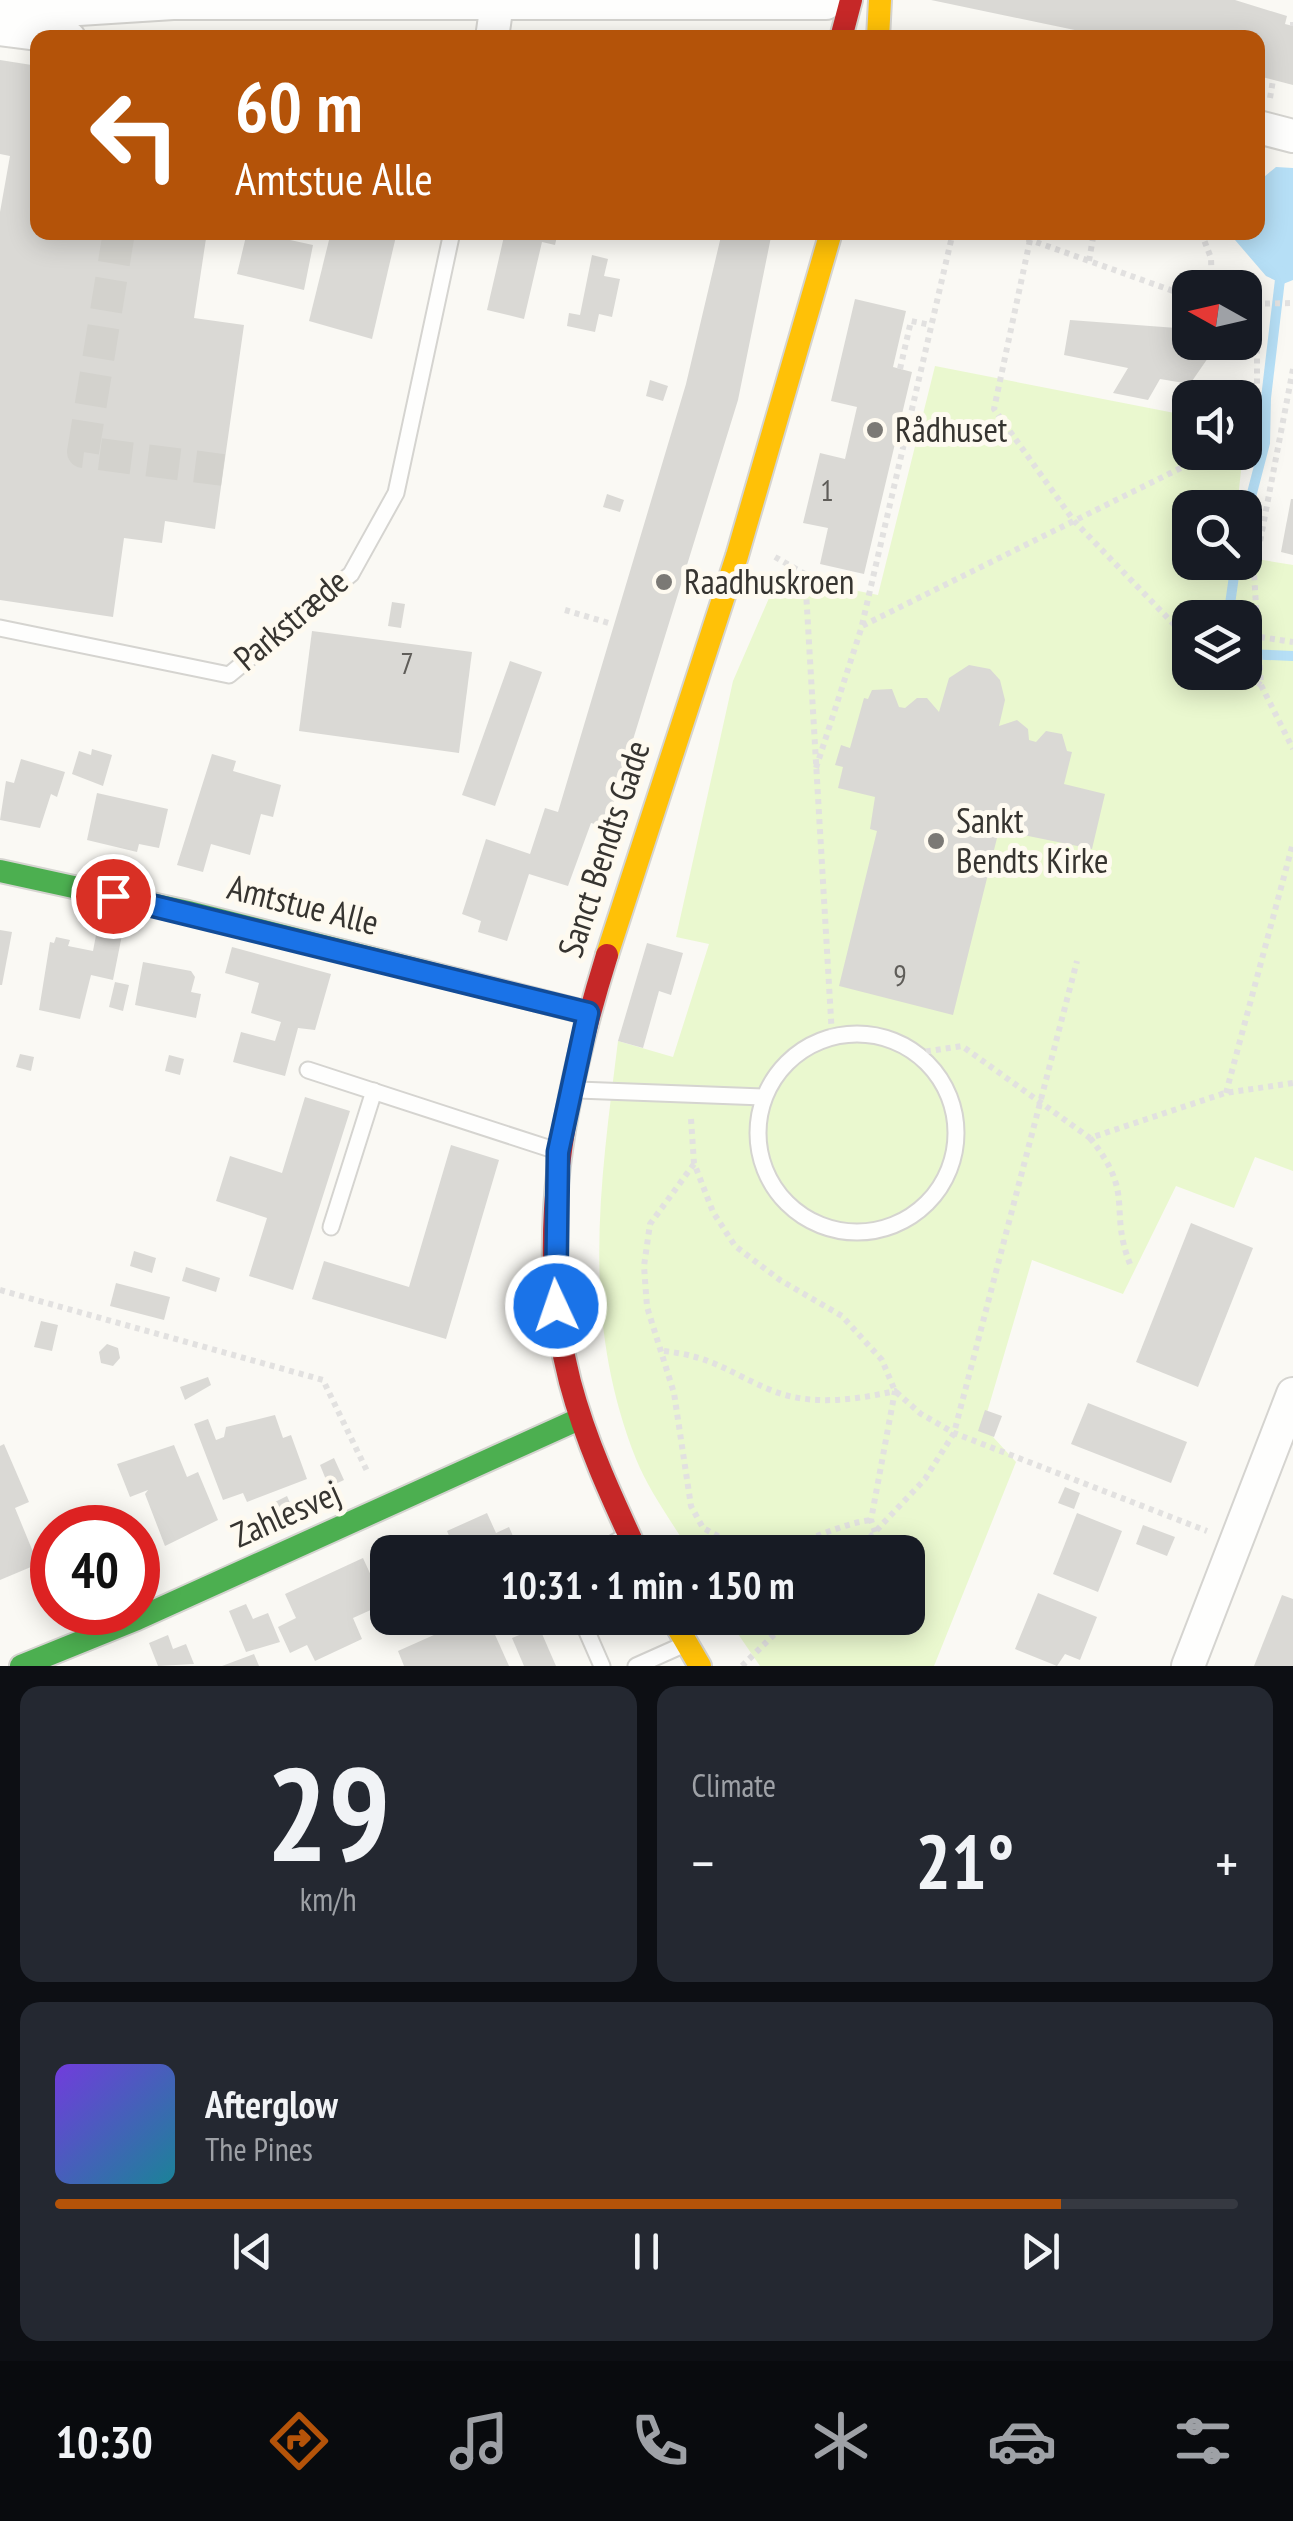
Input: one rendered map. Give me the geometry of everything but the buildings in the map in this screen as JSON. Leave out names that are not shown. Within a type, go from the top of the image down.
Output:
[{"type":"street","points":[[878,30],[880,0]]},
{"type":"street","points":[[0,14],[172,2],[838,2],[840,30]]},
{"type":"street","points":[[493,30],[497,3]]},
{"type":"street","points":[[0,30],[30,33]]},
{"type":"street","points":[[1265,130],[1293,136]]},
{"type":"street","name":"Sanct Bendts Gade","points":[[812,287],[816,240]]},
{"type":"street","name":"Sanct Bendts Gade","points":[[628,1535],[577,1420],[556,1306],[558,1152],[588,1013],[743,539],[828,240]]},
{"type":"street","name":"Amtstue Alle","points":[[0,870],[188,912],[588,1013]]},
{"type":"street","points":[[1188,1666],[1293,1394]]},
{"type":"street","name":"Zahlesvej","points":[[22,1666],[577,1420]]},
{"type":"street","points":[[682,1635],[700,1666]]},
{"type":"lane","name":"Parkstræde","points":[[0,628],[229,674],[351,574],[396,492],[450,240]]},
{"type":"lane","points":[[861,1033],[890,1039],[916,1053],[940,1078],[954,1109],[956,1142],[952,1159],[947,1175],[928,1204],[900,1224],[868,1233],[834,1231],[802,1218],[777,1195],[762,1164],[757,1131],[763,1097],[791,1059],[832,1036],[861,1033]]},
{"type":"lane","points":[[308,1070],[558,1152]]},
{"type":"lane","points":[[570,1088],[690,1098],[763,1097]]},
{"type":"lane","points":[[331,1227],[374,1091]]},
{"type":"lane","points":[[588,1635],[602,1666]]},
{"type":"lane","points":[[636,1666],[686,1643]]},
{"type":"path","points":[[816,768],[862,626],[951,240]]},
{"type":"path","points":[[1172,291],[1030,240],[994,408],[1074,520],[1172,623]]},
{"type":"path","points":[[1089,262],[1093,240]]},
{"type":"path","points":[[1204,240],[1211,270]]},
{"type":"path","points":[[1262,303],[1293,303]]},
{"type":"path","points":[[900,369],[912,321],[931,325]]},
{"type":"path","points":[[1256,600],[1254,574],[1293,369]]},
{"type":"path","points":[[862,626],[1176,470]]},
{"type":"path","points":[[743,539],[805,574],[832,1036]]},
{"type":"path","points":[[565,610],[612,624]]},
{"type":"path","points":[[1262,637],[1293,642]]},
{"type":"path","points":[[1262,685],[1293,749]]},
{"type":"path","points":[[1225,1094],[1293,843]]},
{"type":"path","points":[[895,1391],[871,1520],[875,1533],[925,1480],[954,1433],[1077,961]]},
{"type":"path","points":[[916,1053],[962,1046],[1090,1138],[1111,1164],[1121,1188],[1122,1243],[1130,1264]]},
{"type":"path","points":[[1090,1138],[1225,1094],[1293,1083]]},
{"type":"path","points":[[690,1098],[694,1163],[714,1212],[735,1246],[780,1280],[842,1316],[882,1360],[895,1391],[921,1414],[954,1433],[1234,1542]]},
{"type":"path","points":[[694,1163],[650,1224],[644,1266],[648,1307],[664,1352],[691,1506],[703,1528],[716,1535]]},
{"type":"path","points":[[0,1290],[324,1380],[384,1508]]},
{"type":"path","points":[[664,1352],[702,1356],[775,1392],[815,1400],[862,1399],[895,1391]]},
{"type":"path","points":[[818,1535],[850,1522],[871,1520]]},
{"type":"path","points":[[742,1666],[774,1635]]},
{"type":"green space","points":[[935,366],[1172,412],[1172,470],[1241,470],[1239,490],[1172,490],[1172,580],[1262,580],[1262,560],[1293,565],[1293,1171],[1255,1157],[1234,1208],[1176,1186],[1123,1294],[1032,1260],[983,1426],[1016,1462],[934,1666],[760,1666],[739,1635],[925,1635],[925,1535],[679,1535],[636,1459],[618,1406],[607,1354],[599,1251],[605,1148],[618,1041],[673,1057],[709,944],[676,937],[733,681],[779,575],[878,595]]},
{"type":"water","points":[[1276,167],[1293,168],[1293,280],[1283,284],[1266,276],[1235,240],[1265,240],[1265,176]]},
{"type":"waterway","points":[[1253,490],[1265,443],[1266,398],[1281,271]]},
{"type":"waterway","points":[[1231,600],[1233,580]]},
{"type":"waterway","points":[[1262,655],[1293,656]]},
{"type":"tunnel","points":[[118,240],[83,452],[223,470]]},
{"type":"traffic: fast","points":[[0,871],[188,912],[458,980]]},
{"type":"traffic: fast","points":[[21,1666],[137,1619],[577,1420]]},
{"type":"traffic: slow","points":[[878,30],[880,0]]},
{"type":"traffic: slow","points":[[607,955],[737,556],[829,240]]},
{"type":"traffic: slow","points":[[682,1635],[700,1666]]},
{"type":"traffic: jam","points":[[843,30],[851,0]]},
{"type":"traffic: jam","points":[[607,955],[567,1112],[554,1221],[554,1275],[559,1329],[576,1404],[630,1535]]},
{"type":"traffic: jam","points":[[458,980],[588,1013]]},
{"type":"place","name":"Rådhuset","points":[[875,430]]},
{"type":"place","name":"Raadhuskroen","points":[[664,582]]},
{"type":"place","name":"Sankt Bendts Kirke","points":[[936,841]]},
{"type":"route","points":[[113,896],[588,1013],[558,1152],[556,1306]]}]
